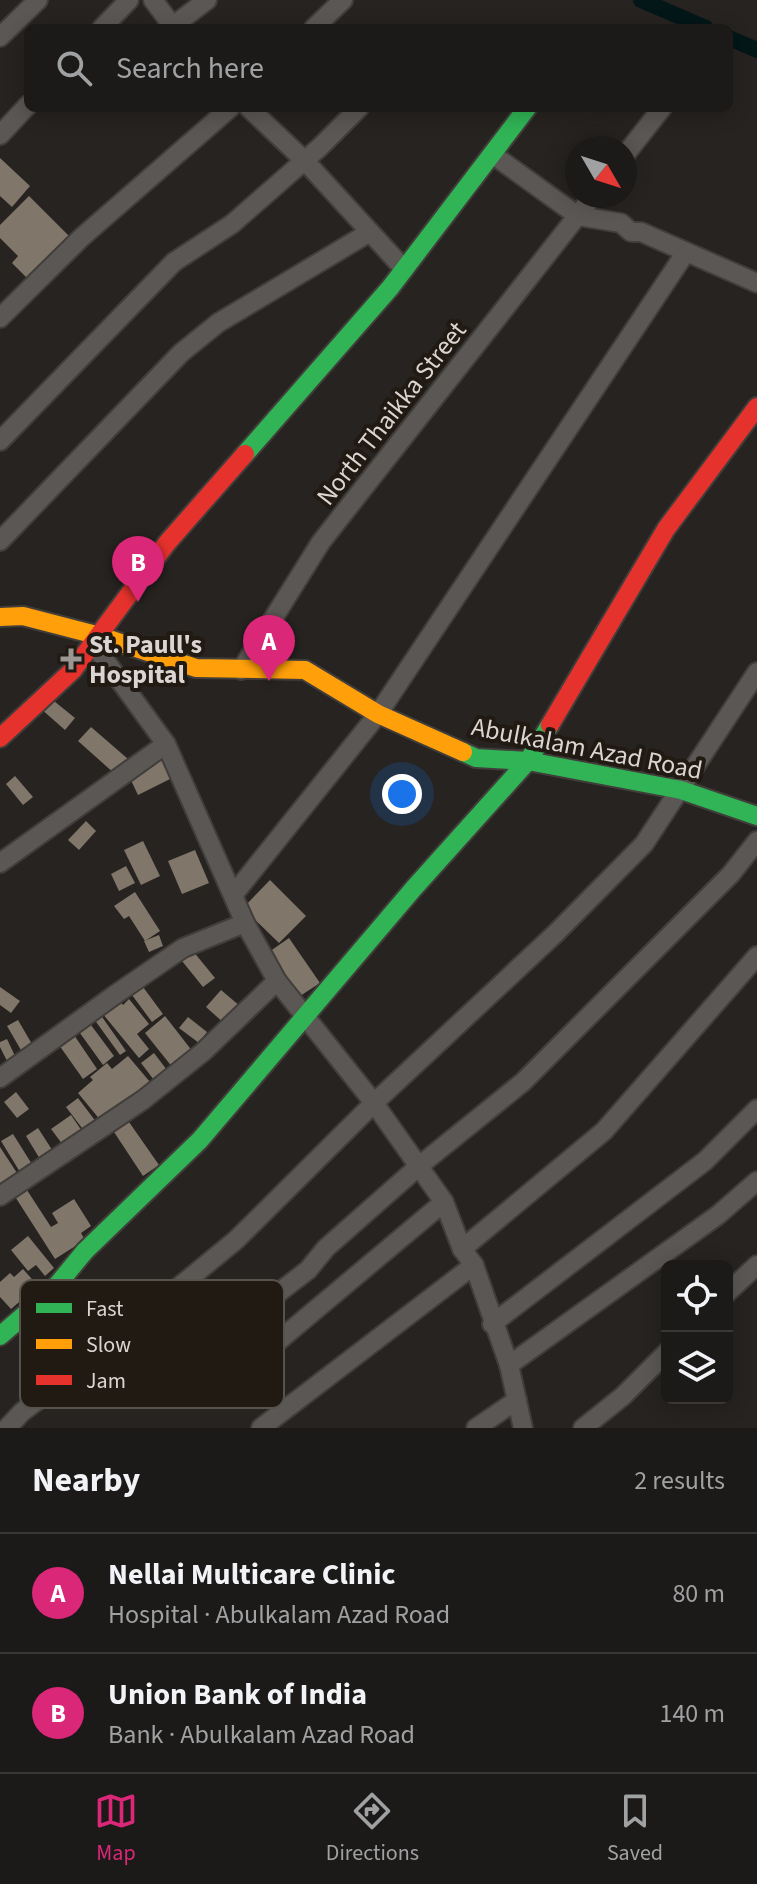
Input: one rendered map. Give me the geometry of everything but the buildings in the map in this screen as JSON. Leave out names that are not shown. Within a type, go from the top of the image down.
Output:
[{"type":"street","points":[[0,37],[38,0]]},
{"type":"street","points":[[106,24],[129,0]]},
{"type":"street","points":[[153,0],[172,24]]},
{"type":"street","points":[[178,24],[207,0]]},
{"type":"street","points":[[318,24],[343,0]]},
{"type":"street","points":[[0,135],[24,109]]},
{"type":"street","points":[[0,318],[82,237],[225,112]]},
{"type":"street","points":[[253,112],[305,161],[404,269]]},
{"type":"street","points":[[0,441],[174,262],[232,224],[305,161],[355,112]]},
{"type":"street","points":[[0,738],[73,670],[167,543],[404,269],[524,112]]},
{"type":"street","points":[[637,140],[659,112]]},
{"type":"street","points":[[492,154],[578,216],[621,223],[631,232],[641,232],[757,283]]},
{"type":"street","name":"North Thaikka Street","points":[[241,670],[321,542],[584,208]]},
{"type":"street","points":[[0,541],[181,353],[218,323],[370,232]]},
{"type":"street","points":[[234,894],[378,714],[686,252]]},
{"type":"street","points":[[61,1280],[85,1251],[200,1140],[414,888],[528,761],[666,529],[757,407]]},
{"type":"street","name":"Abulkalam Azad Road","points":[[0,617],[23,616],[196,668],[305,670],[378,714],[476,758],[528,761],[681,790],[757,816]]},
{"type":"street","points":[[97,640],[166,744],[245,923],[277,981],[374,1103],[444,1202],[462,1249],[474,1265],[492,1324],[509,1365],[523,1428]]},
{"type":"street","points":[[187,1280],[236,1240],[374,1103],[556,933],[644,844],[757,672]]},
{"type":"street","points":[[0,863],[166,744]]},
{"type":"street","points":[[284,1288],[308,1270],[326,1248],[419,1166],[523,1082],[731,874],[757,841]]},
{"type":"street","points":[[0,1078],[183,948],[245,923]]},
{"type":"street","points":[[462,1249],[604,1131],[757,956]]},
{"type":"street","points":[[0,1196],[143,1100],[203,1052],[277,981]]},
{"type":"street","points":[[492,1324],[705,1161],[757,1109]]},
{"type":"street","points":[[509,1365],[718,1215],[757,1181]]},
{"type":"street","points":[[284,1336],[444,1202]]},
{"type":"street","points":[[261,1428],[474,1265]]},
{"type":"street","points":[[733,1287],[757,1265]]},
{"type":"street","points":[[0,1336],[20,1319]]},
{"type":"street","points":[[583,1428],[623,1396],[661,1358]]},
{"type":"street","points":[[476,1428],[517,1400]]},
{"type":"street","points":[[7,1428],[27,1408]]},
{"type":"street","points":[[0,1417],[22,1412]]},
{"type":"waterway","points":[[641,0],[697,24]]},
{"type":"waterway","points":[[733,40],[757,50]]},
{"type":"traffic: fast","points":[[245,454],[390,288],[524,112]]},
{"type":"traffic: fast","points":[[61,1280],[85,1251],[200,1140],[414,888],[528,761],[550,725]]},
{"type":"traffic: fast","points":[[463,752],[476,758],[528,761],[681,790],[757,816]]},
{"type":"traffic: fast","points":[[0,1336],[20,1319]]},
{"type":"traffic: slow","points":[[0,617],[23,616],[100,636],[196,668],[305,670],[378,714],[463,752]]},
{"type":"traffic: jam","points":[[550,725],[666,529],[757,407]]},
{"type":"traffic: jam","points":[[0,738],[73,670],[167,543],[245,454]]},
{"type":"place","name":"Union Bank of India","points":[[138,602]]},
{"type":"place","name":"St. Paull's Hospital","points":[[71,659]]},
{"type":"place","name":"Nellai Multicare Clinic","points":[[269,681]]}]
